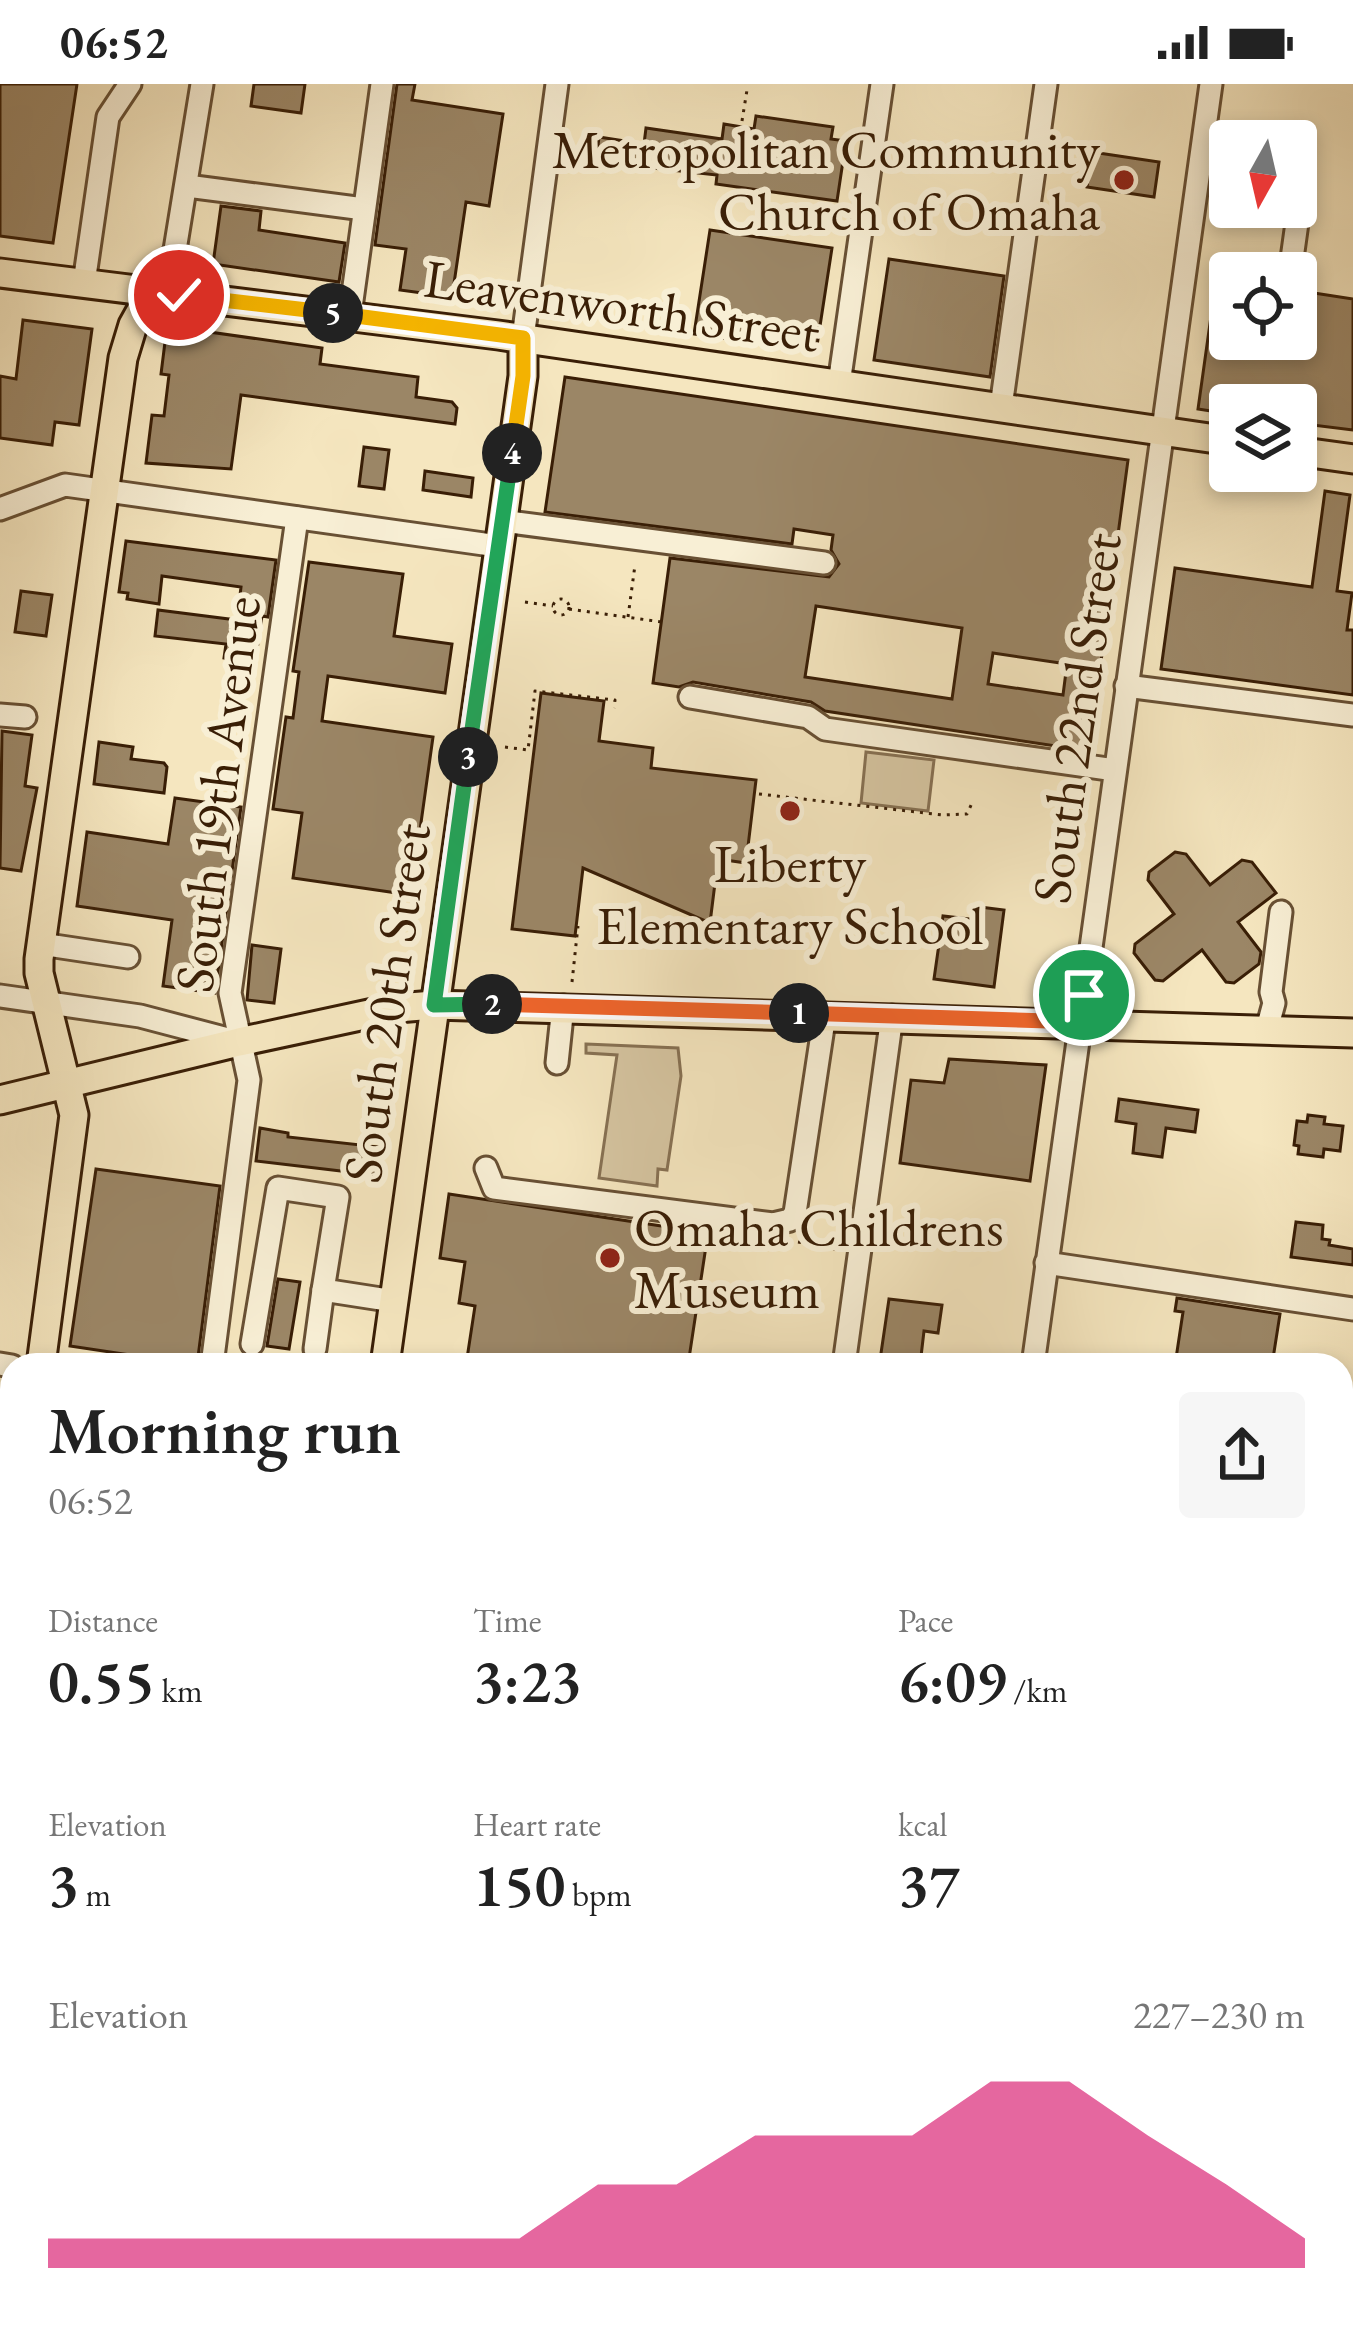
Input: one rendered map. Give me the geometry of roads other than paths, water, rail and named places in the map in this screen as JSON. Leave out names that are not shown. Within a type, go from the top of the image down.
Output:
[{"type":"main road","name":"Leavenworth Street","points":[[0,273],[523,338],[1209,438]]},
{"type":"main road","points":[[42,1353],[74,1138],[69,1084],[39,973],[41,944],[123,358],[133,325],[152,291]]},
{"type":"main road","name":"South 20th Street","points":[[387,1353],[523,376],[523,338]]},
{"type":"main road","points":[[1317,454],[1353,459]]},
{"type":"main road","points":[[0,1100],[397,1008],[567,995],[825,1014],[1353,1033]]},
{"type":"street","points":[[85,283],[108,117],[130,84]]},
{"type":"street","points":[[152,291],[175,250],[202,84]]},
{"type":"street","points":[[350,315],[382,84]]},
{"type":"street","name":"South 20th Street","points":[[523,338],[557,84]]},
{"type":"street","points":[[839,384],[882,84]]},
{"type":"street","points":[[1001,407],[1046,84]]},
{"type":"street","name":"South 22nd Street","points":[[1035,1353],[1211,84]]},
{"type":"street","points":[[187,186],[364,209]]},
{"type":"street","points":[[0,509],[65,485],[297,518],[824,563]]},
{"type":"street","name":"South 19th Avenue","points":[[214,1353],[249,1080],[230,993],[297,518]]},
{"type":"street","points":[[1126,686],[1353,715]]},
{"type":"street","points":[[690,698],[808,717],[825,729],[1115,770]]},
{"type":"street","points":[[0,715],[25,717]]},
{"type":"street","points":[[1267,1029],[1274,1003],[1271,992],[1281,912]]},
{"type":"street","points":[[41,944],[128,957]]},
{"type":"street","points":[[557,1063],[567,995]]},
{"type":"street","points":[[0,996],[140,1016],[239,1042]]},
{"type":"street","points":[[486,1168],[494,1188],[744,1221],[772,1224],[790,1220],[795,1213],[825,1014]]},
{"type":"street","points":[[846,1353],[892,1016]]},
{"type":"street","points":[[252,1344],[278,1187],[338,1197],[315,1349]]},
{"type":"street","points":[[1046,1263],[1353,1309]]},
{"type":"street","points":[[322,1290],[394,1301]]},
{"type":"place","name":"Metropolitan Community Church of Omaha","points":[[1124,180]]},
{"type":"place","name":"Liberty Elementary School","points":[[790,811]]},
{"type":"place","name":"Omaha Childrens Museum","points":[[610,1258]]}]
